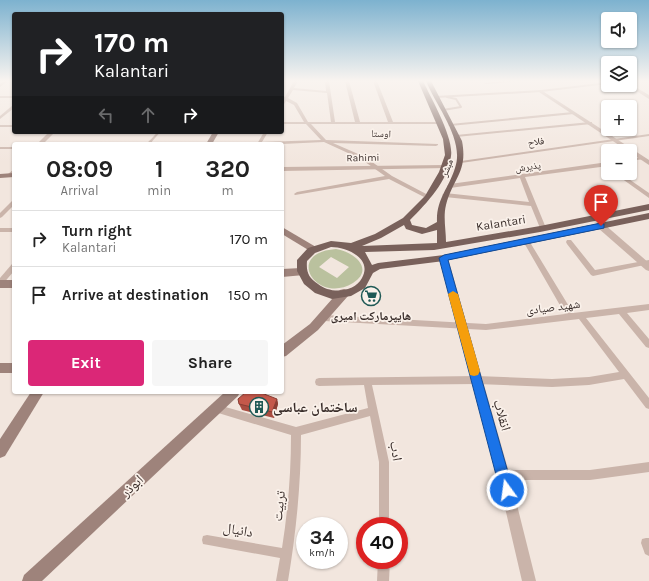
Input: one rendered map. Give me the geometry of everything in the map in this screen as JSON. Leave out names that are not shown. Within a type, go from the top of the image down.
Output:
[{"type":"main road","points":[[352,248],[378,236],[406,220],[428,197],[445,167],[448,154],[448,146],[432,108]]},
{"type":"main road","name":"مبشر","points":[[442,245],[441,207],[445,195],[456,177],[461,162],[462,152],[443,110]]},
{"type":"main road","points":[[0,176],[12,174]]},
{"type":"main road","name":"Kalantari","points":[[352,248],[401,249],[442,245],[543,228],[649,214]]},
{"type":"main road","name":"Kalantari","points":[[369,271],[378,266],[444,258],[601,226],[649,214]]},
{"type":"main road","points":[[406,220],[409,227],[423,232],[436,228],[441,223]]},
{"type":"main road","points":[[284,231],[313,249]]},
{"type":"main road","points":[[331,244],[352,248],[366,258],[369,271],[361,285],[354,290],[332,294],[321,292],[311,287],[305,280],[301,272],[302,264],[306,256],[313,249],[331,244]]},
{"type":"main road","points":[[284,273],[301,272]]},
{"type":"main road","points":[[0,284],[12,284]]},
{"type":"main road","points":[[284,349],[324,318],[344,293]]},
{"type":"main road","points":[[0,368],[12,368]]},
{"type":"main road","points":[[0,451],[37,394]]},
{"type":"main road","name":"ابوذر","points":[[36,580],[215,408],[232,394]]},
{"type":"street","points":[[0,118],[12,108]]},
{"type":"street","points":[[298,108],[307,123],[325,141],[363,158],[390,177],[428,197]]},
{"type":"street","points":[[331,108],[333,123]]},
{"type":"street","points":[[354,108],[358,123]]},
{"type":"street","points":[[385,108],[391,123]]},
{"type":"street","points":[[566,108],[649,163]]},
{"type":"street","points":[[0,112],[7,112]]},
{"type":"street","points":[[450,125],[573,113]]},
{"type":"street","points":[[284,123],[439,123]]},
{"type":"street","points":[[456,136],[590,123]]},
{"type":"street","points":[[0,126],[12,126]]},
{"type":"street","points":[[42,142],[50,134]]},
{"type":"street","name":"فلاح","points":[[461,162],[649,135]]},
{"type":"street","name":"اوستا","points":[[284,143],[325,141],[436,145]]},
{"type":"street","points":[[0,148],[12,148]]},
{"type":"street","points":[[637,159],[642,158]]},
{"type":"street","name":"پذیرش","points":[[450,186],[601,166]]},
{"type":"street","name":"Rahimi","points":[[284,170],[445,167]]},
{"type":"street","points":[[522,176],[543,228]]},
{"type":"street","points":[[297,194],[390,177]]},
{"type":"street","points":[[627,180],[649,196]]},
{"type":"street","points":[[445,195],[533,204]]},
{"type":"street","points":[[0,216],[12,204]]},
{"type":"street","points":[[601,226],[647,264]]},
{"type":"street","points":[[0,230],[12,230]]},
{"type":"street","points":[[526,241],[571,317]]},
{"type":"street","points":[[569,242],[593,273],[647,264]]},
{"type":"street","name":"انقلاب","points":[[444,258],[503,475],[529,581]]},
{"type":"street","points":[[0,284],[12,269]]},
{"type":"street","name":"شهید صیادی","points":[[324,318],[461,324],[486,327],[649,307]]},
{"type":"street","points":[[621,311],[649,345]]},
{"type":"street","points":[[580,316],[649,405]]},
{"type":"street","points":[[319,382],[477,380],[552,383],[589,381],[626,374]]},
{"type":"street","name":"ادب","points":[[367,381],[384,462],[384,517]]},
{"type":"street","points":[[215,408],[296,432],[373,412]]},
{"type":"street","name":"تربیت","points":[[282,581],[287,554],[297,468],[296,432]]},
{"type":"street","points":[[503,475],[590,475],[649,467]]},
{"type":"street","name":"دانیال","points":[[207,540],[287,554]]},
{"type":"street","points":[[384,569],[384,581]]},
{"type":"lane","points":[[443,110],[454,108]]},
{"type":"lane","points":[[150,142],[157,134]]},
{"type":"green space","points":[[336,249],[355,257],[360,262],[362,267],[362,272],[359,278],[353,283],[340,288],[328,288],[318,283],[311,276],[309,267],[311,259],[320,253]],"holes":[[[331,257],[349,267],[337,278],[319,267]]]},
{"type":"building","name":"ساختمان عباسی","points":[[244,394],[264,394],[277,399],[272,412],[239,404],[238,399]]},
{"type":"slow traffic","points":[[453,294],[474,371]]},
{"type":"place","name":"هایپرمارکت امیری","points":[[371,296]]},
{"type":"place","name":"ساختمان عباسی","points":[[259,407]]},
{"type":"route","points":[[507,490],[444,258],[601,226]]}]
